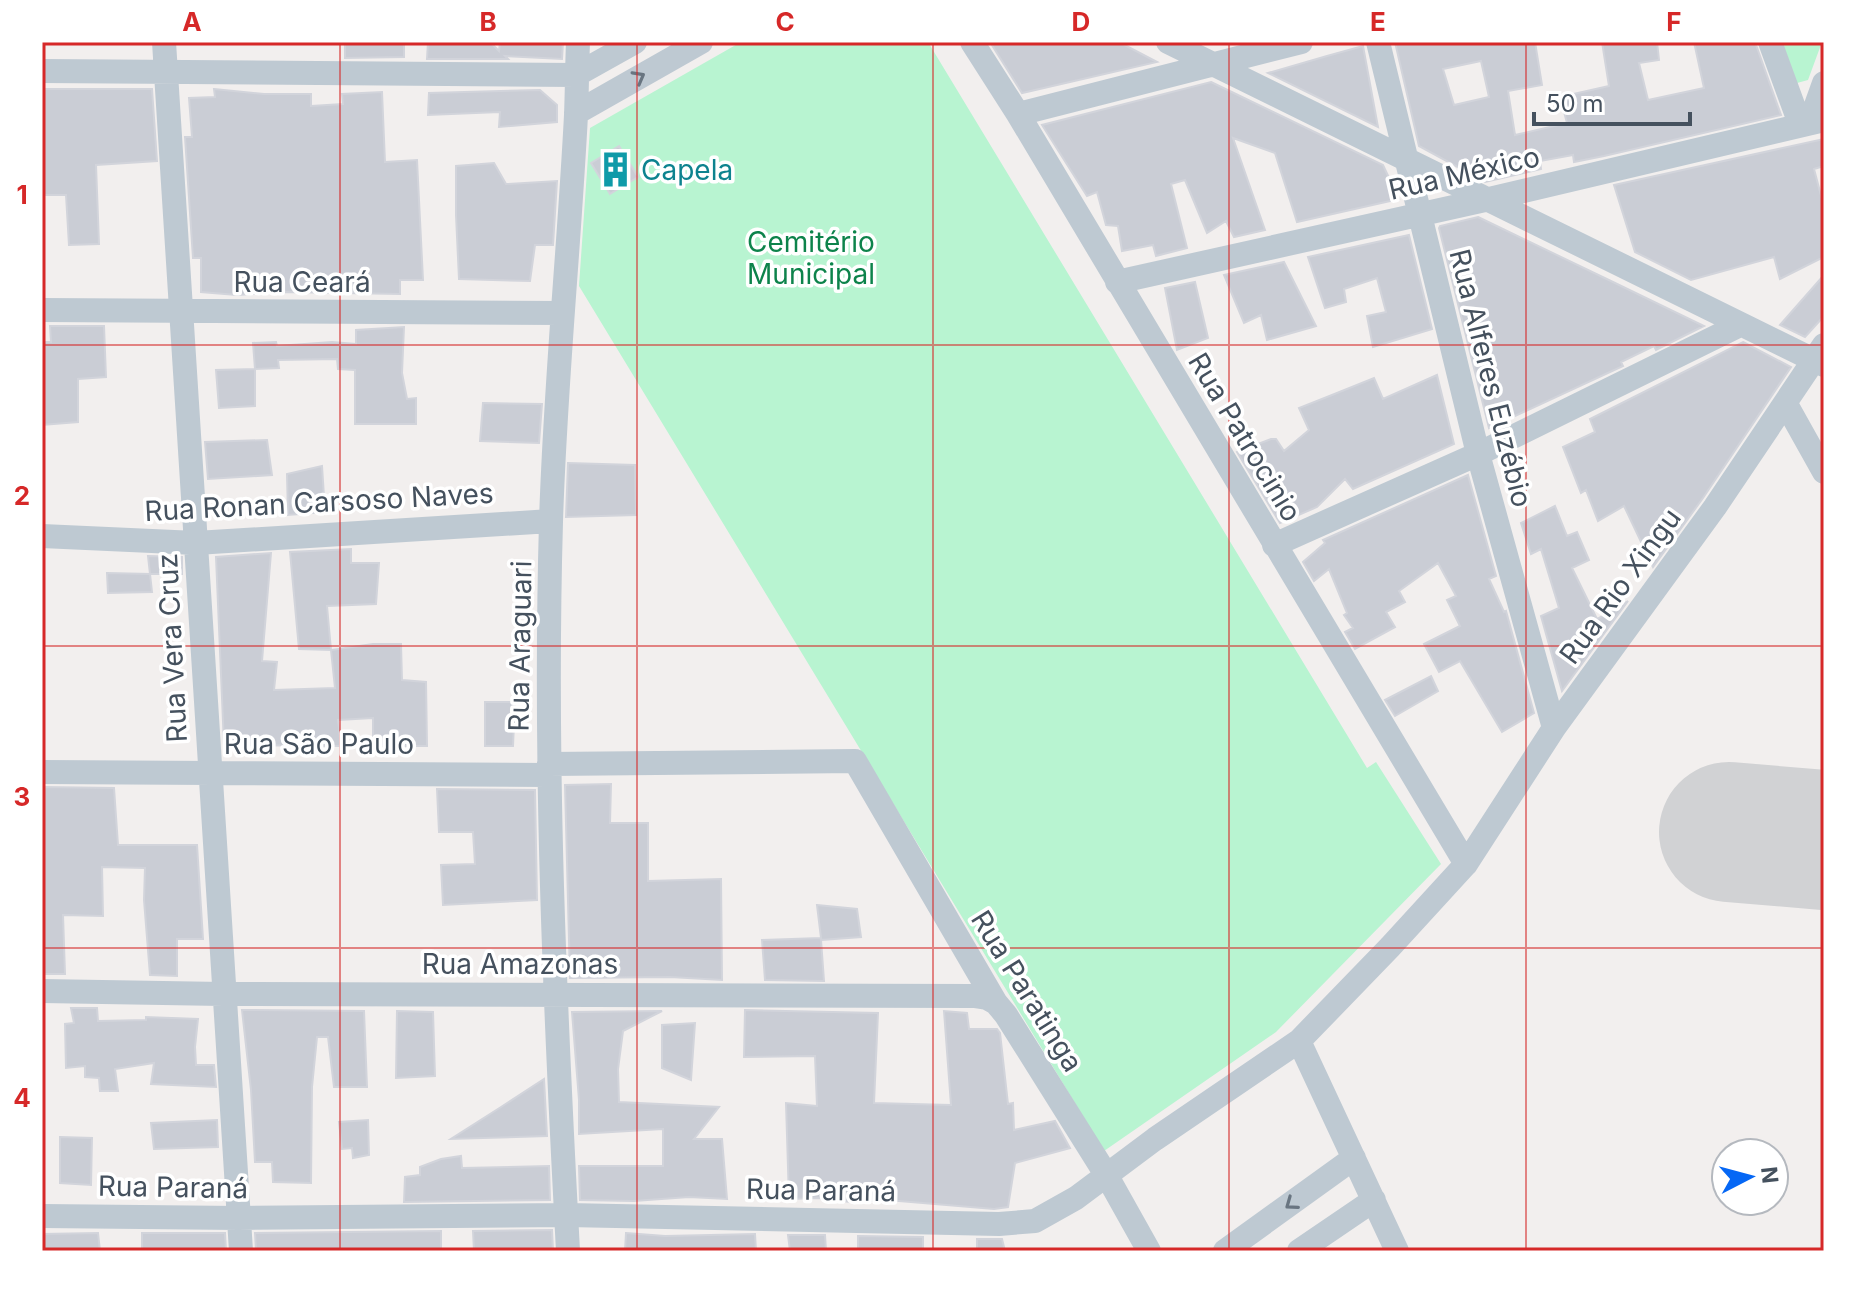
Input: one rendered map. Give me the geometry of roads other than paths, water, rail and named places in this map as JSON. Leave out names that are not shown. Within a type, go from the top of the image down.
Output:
[{"type":"street","name":"Rua Vera Cruz","points":[[164,42],[241,1251]]},
{"type":"street","name":"Rua Araguari","points":[[568,1251],[548,769],[551,521],[578,42]]},
{"type":"street","points":[[42,71],[576,75],[635,42]]},
{"type":"street","points":[[576,113],[701,42]]},
{"type":"street","name":"Rua Patrocinio","points":[[972,42],[1466,864]]},
{"type":"street","points":[[1168,42],[1740,325],[1820,356]]},
{"type":"street","points":[[1018,114],[1301,42]]},
{"type":"street","name":"Rua Alferes Euzébio","points":[[1378,42],[1478,454],[1554,728]]},
{"type":"street","points":[[1770,42],[1811,122]]},
{"type":"street","points":[[1811,122],[1824,83]]},
{"type":"street","name":"Rua México","points":[[1117,282],[1485,200],[1811,122]]},
{"type":"street","name":"Rua Ceará","points":[[42,310],[562,313]]},
{"type":"street","points":[[1274,545],[1478,454],[1740,325]]},
{"type":"street","name":"Rua Rio Xingu","points":[[1466,864],[1554,728],[1715,507],[1820,356]]},
{"type":"street","points":[[1786,404],[1824,472]]},
{"type":"street","name":"Rua Ronan Carsoso Naves","points":[[42,536],[196,543],[551,521]]},
{"type":"street","name":"Rua São Paulo","points":[[42,772],[548,769],[855,761]]},
{"type":"street","name":"Rua Paratinga","points":[[855,761],[996,1003],[1107,1176],[1149,1251]]},
{"type":"street","name":"Rua Paraná","points":[[42,1216],[567,1215],[1035,1221],[1107,1176],[1155,1139],[1299,1041],[1466,864]]},
{"type":"street","name":"Rua Amazonas","points":[[42,991],[974,996],[996,1003]]},
{"type":"street","points":[[1299,1041],[1397,1251]]},
{"type":"street","points":[[1225,1251],[1354,1158]]},
{"type":"street","points":[[1299,1251],[1374,1200]]},
{"type":"place","name":"Capela","points":[[615,170]]},
{"type":"park label","name":"Cemitério Municipal","points":[[811,258]]}]
